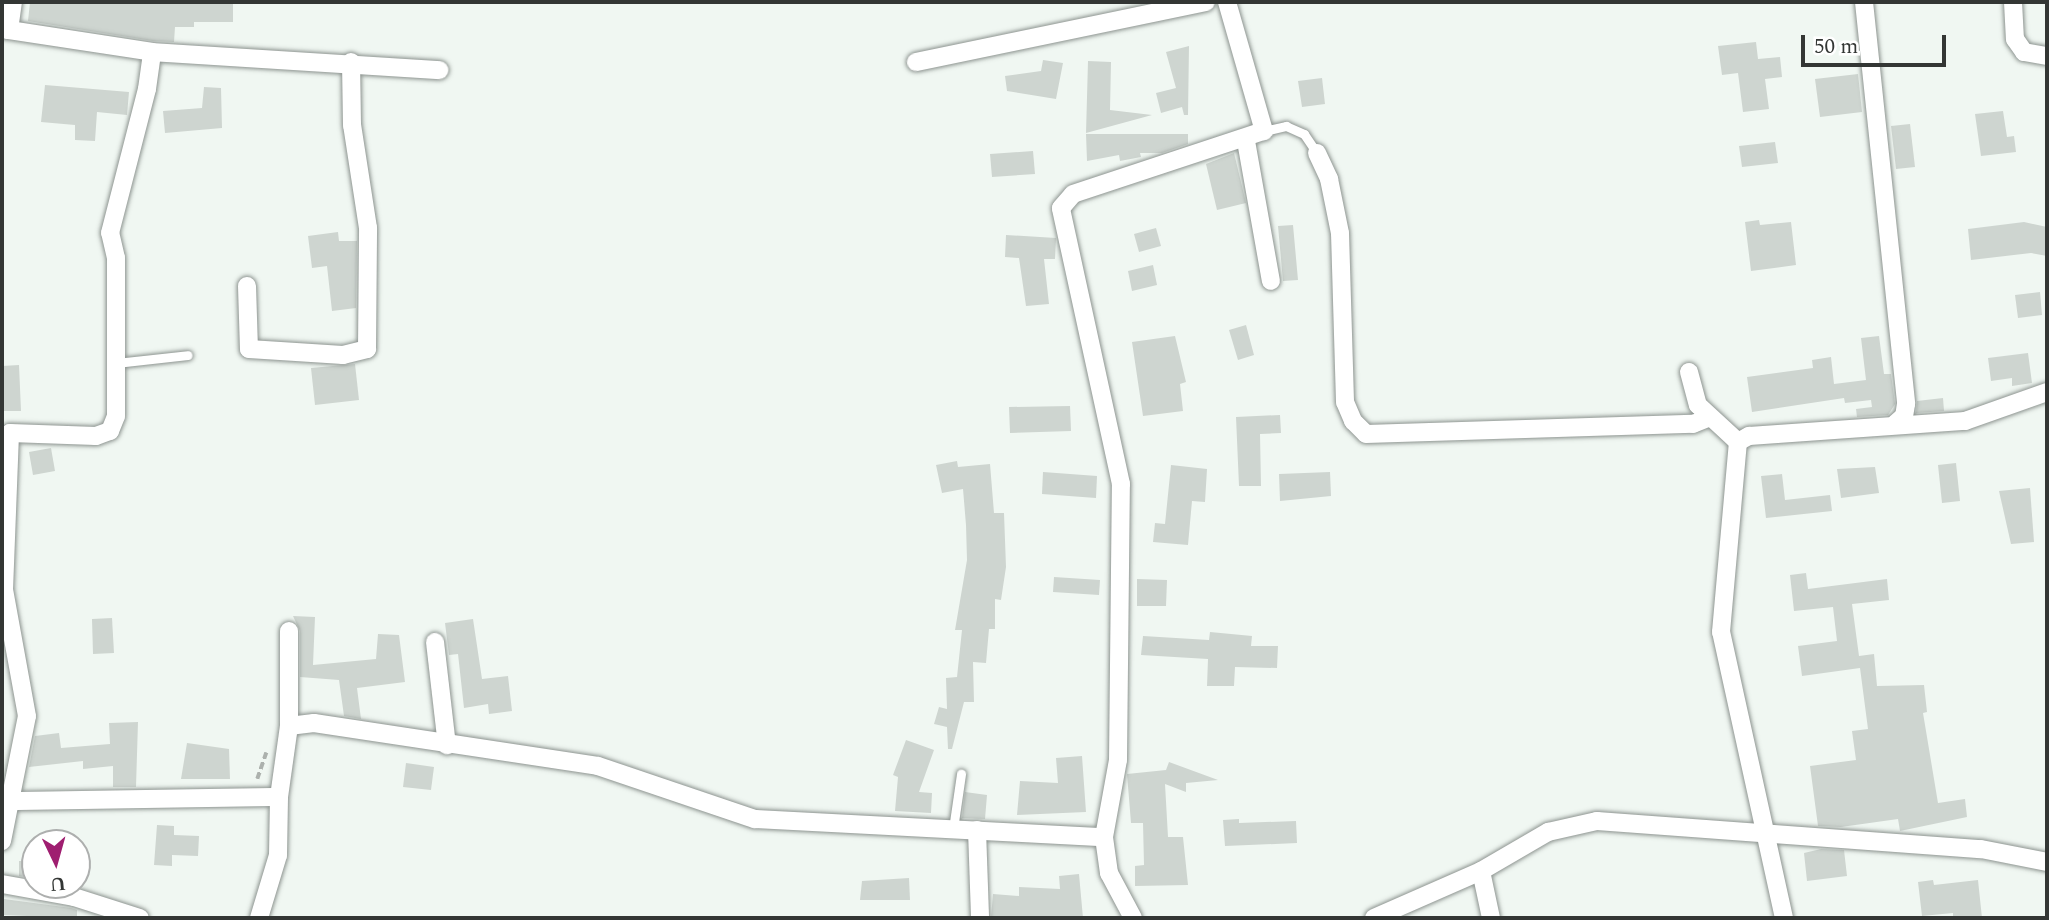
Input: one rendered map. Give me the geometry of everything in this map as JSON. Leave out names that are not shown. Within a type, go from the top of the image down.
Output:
[{"type":"street","points":[[13,2],[5,29],[152,52],[351,62],[439,70]]},
{"type":"street","points":[[916,61],[1206,2]]},
{"type":"street","points":[[1133,918],[1109,873],[1104,837],[1118,760],[1121,484],[1061,208],[1073,194],[1246,141],[1264,131],[1227,2]]},
{"type":"street","points":[[1864,2],[1906,404],[1904,416],[1896,423]]},
{"type":"street","points":[[2014,2],[2015,39],[2024,52],[2047,56]]},
{"type":"street","points":[[2,841],[27,716],[4,590],[2,544],[6,433],[96,436],[110,431],[116,416],[116,258],[110,233],[142,114],[152,52]]},
{"type":"street","points":[[247,286],[249,349],[343,355],[367,349],[368,228],[352,125],[351,62]]},
{"type":"street","points":[[1246,141],[1271,281]]},
{"type":"street","points":[[1317,153],[1329,178],[1340,233],[1345,402],[1353,421],[1366,433],[1686,425],[1710,417]]},
{"type":"street","points":[[1689,372],[1695,399],[1710,417],[1738,442]]},
{"type":"street","points":[[1738,442],[1749,436],[1896,423],[1919,427],[1965,421],[2047,392]]},
{"type":"street","points":[[1738,442],[1721,632],[1784,918]]},
{"type":"street","points":[[258,918],[278,855],[279,797],[289,726],[289,631]]},
{"type":"street","points":[[435,642],[447,746]]},
{"type":"street","points":[[289,726],[314,723],[447,746],[598,766],[755,819],[1104,837]]},
{"type":"street","points":[[10,801],[279,797]]},
{"type":"street","points":[[1374,918],[1481,871],[1548,832],[1597,821],[1981,849],[2047,862]]},
{"type":"street","points":[[977,830],[980,918]]},
{"type":"street","points":[[1481,871],[1491,918]]},
{"type":"street","points":[[2,884],[74,897],[140,918]]},
{"type":"lane","points":[[1264,131],[1286,126],[1304,134],[1317,153]]},
{"type":"lane","points":[[116,363],[188,355]]},
{"type":"lane","points":[[953,829],[961,774]]},
{"type":"building","points":[[30,2],[233,2],[233,22],[194,22],[194,27],[175,27],[174,42],[153,41],[28,21]]},
{"type":"building","points":[[1756,42],[1758,59],[1780,57],[1782,77],[1765,79],[1769,109],[1743,112],[1738,73],[1722,75],[1718,46]]},
{"type":"building","points":[[1189,46],[1188,115],[1184,115],[1182,107],[1161,113],[1156,93],[1176,88],[1166,52]]},
{"type":"building","points":[[1043,60],[1063,63],[1056,99],[1007,91],[1005,76],[1041,71]]},
{"type":"building","points":[[1088,61],[1111,62],[1110,110],[1152,115],[1086,133]]},
{"type":"building","points":[[1858,74],[1862,112],[1820,117],[1815,79]]},
{"type":"building","points":[[1322,78],[1325,104],[1302,107],[1298,81]]},
{"type":"building","points":[[45,85],[129,92],[127,115],[97,112],[95,141],[75,140],[75,125],[41,122]]},
{"type":"building","points":[[204,87],[221,88],[222,128],[165,133],[163,111],[202,108]]},
{"type":"building","points":[[2003,111],[2007,137],[2014,136],[2016,152],[1981,156],[1975,114]]},
{"type":"building","points":[[1910,124],[1915,167],[1896,169],[1891,126]]},
{"type":"building","points":[[1086,134],[1188,134],[1188,144],[1162,153],[1140,153],[1141,157],[1120,161],[1119,155],[1087,161]]},
{"type":"building","points":[[1775,142],[1778,163],[1742,167],[1739,146]]},
{"type":"building","points":[[1033,151],[1035,174],[992,177],[990,154]]},
{"type":"building","points":[[1234,153],[1246,203],[1217,210],[1206,164]]},
{"type":"building","points":[[1759,220],[1760,225],[1791,222],[1796,265],[1751,271],[1745,222]]},
{"type":"building","points":[[2024,222],[2047,227],[2047,256],[2031,253],[1971,260],[1968,229]]},
{"type":"building","points":[[1293,225],[1298,280],[1283,281],[1278,226]]},
{"type":"building","points":[[1156,228],[1161,246],[1139,252],[1134,234]]},
{"type":"building","points":[[338,232],[339,241],[357,241],[356,308],[332,311],[327,266],[312,268],[308,236]]},
{"type":"building","points":[[1006,235],[1056,238],[1055,259],[1044,259],[1049,304],[1026,306],[1019,258],[1005,257]]},
{"type":"building","points":[[1153,265],[1157,285],[1132,291],[1128,271]]},
{"type":"building","points":[[2040,292],[2042,315],[2018,318],[2015,295]]},
{"type":"building","points":[[1246,325],[1254,355],[1238,360],[1229,330]]},
{"type":"building","points":[[1175,336],[1186,382],[1180,384],[1183,411],[1143,416],[1132,342]]},
{"type":"building","points":[[1879,336],[1884,374],[1891,374],[1895,404],[1888,415],[1857,417],[1856,409],[1872,407],[1871,400],[1845,403],[1844,398],[1752,412],[1747,377],[1813,368],[1812,360],[1831,357],[1834,384],[1866,380],[1861,338]]},
{"type":"building","points":[[2028,353],[2032,383],[2012,386],[2012,378],[1991,381],[1988,358]]},
{"type":"building","points":[[355,364],[359,400],[315,405],[311,368]]},
{"type":"building","points":[[19,365],[21,411],[2,411],[2,366]]},
{"type":"building","points":[[1943,398],[1944,411],[1916,413],[1917,401]]},
{"type":"building","points":[[1070,406],[1071,431],[1010,433],[1009,407]]},
{"type":"building","points":[[1280,415],[1281,433],[1260,434],[1261,486],[1239,486],[1236,417]]},
{"type":"building","points":[[51,448],[55,471],[33,475],[29,452]]},
{"type":"building","points":[[957,461],[958,467],[990,464],[994,513],[1004,513],[1006,567],[1001,600],[995,599],[995,629],[989,629],[986,663],[973,662],[974,702],[964,702],[952,749],[948,749],[947,727],[934,724],[939,707],[947,709],[946,678],[957,677],[962,630],[955,630],[967,560],[966,525],[963,489],[942,493],[936,465]]},
{"type":"building","points":[[1956,463],[1960,501],[1942,503],[1938,465]]},
{"type":"building","points":[[1171,465],[1207,469],[1205,502],[1192,501],[1188,545],[1153,542],[1155,523],[1165,524]]},
{"type":"building","points":[[1875,467],[1879,493],[1841,498],[1837,469]]},
{"type":"building","points":[[1043,472],[1097,476],[1096,498],[1042,494]]},
{"type":"building","points":[[1330,472],[1331,496],[1280,501],[1279,474]]},
{"type":"building","points":[[1782,474],[1785,500],[1830,495],[1832,511],[1766,518],[1761,476]]},
{"type":"building","points":[[2030,488],[2034,542],[2011,544],[1999,491]]},
{"type":"building","points":[[1806,573],[1808,589],[1887,579],[1889,600],[1852,604],[1859,656],[1874,654],[1877,686],[1924,685],[1927,712],[1923,713],[1938,803],[1965,799],[1967,817],[1900,831],[1898,819],[1841,827],[1818,826],[1810,766],[1856,760],[1852,731],[1868,729],[1860,668],[1802,676],[1798,646],[1837,641],[1833,607],[1794,611],[1790,575]]},
{"type":"building","points":[[1054,577],[1100,580],[1099,595],[1053,592]]},
{"type":"building","points":[[1137,579],[1167,580],[1166,606],[1137,606]]},
{"type":"building","points":[[293,616],[315,617],[313,665],[376,659],[378,634],[399,635],[405,682],[357,688],[361,719],[344,716],[339,680],[300,677],[300,631]]},
{"type":"building","points":[[112,618],[114,653],[93,654],[92,619]]},
{"type":"building","points":[[473,619],[482,679],[508,676],[512,711],[489,714],[488,704],[464,708],[458,654],[449,655],[445,623]]},
{"type":"building","points":[[1210,632],[1252,636],[1251,646],[1278,646],[1277,668],[1235,667],[1234,686],[1207,686],[1208,659],[1141,655],[1143,636],[1209,640]]},
{"type":"building","points":[[138,722],[136,787],[113,787],[113,766],[83,769],[83,761],[29,767],[35,736],[59,733],[61,748],[110,744],[109,723]]},
{"type":"building","points":[[906,740],[934,750],[919,792],[932,793],[931,813],[895,811],[898,777],[893,775]]},
{"type":"building","points":[[187,743],[229,749],[230,779],[181,779]]},
{"type":"building","points":[[1082,756],[1086,812],[1017,815],[1020,781],[1058,783],[1056,758]]},
{"type":"building","points":[[1169,762],[1218,780],[1186,783],[1186,792],[1165,784],[1168,837],[1183,837],[1188,885],[1135,886],[1135,866],[1144,865],[1143,823],[1131,823],[1127,774],[1166,770]]},
{"type":"building","points":[[406,763],[434,767],[431,790],[403,787]]},
{"type":"building","points":[[965,792],[987,795],[985,819],[962,818]]},
{"type":"building","points":[[1239,819],[1239,823],[1296,821],[1297,843],[1225,846],[1223,820]]},
{"type":"building","points":[[157,825],[174,826],[174,835],[199,836],[198,856],[172,855],[172,866],[154,865]]},
{"type":"building","points":[[1821,849],[1844,850],[1847,876],[1807,881],[1804,853]]},
{"type":"building","points":[[1079,874],[1083,918],[991,918],[993,894],[1019,896],[1019,887],[1060,889],[1059,876]]},
{"type":"building","points":[[909,878],[910,900],[860,900],[862,881]]},
{"type":"building","points":[[1933,880],[1934,885],[1978,880],[1982,918],[1953,918],[1953,913],[1922,916],[1918,882]]},
{"type":"building","points":[[4,899],[71,908],[77,910],[77,918],[2,915]]}]
